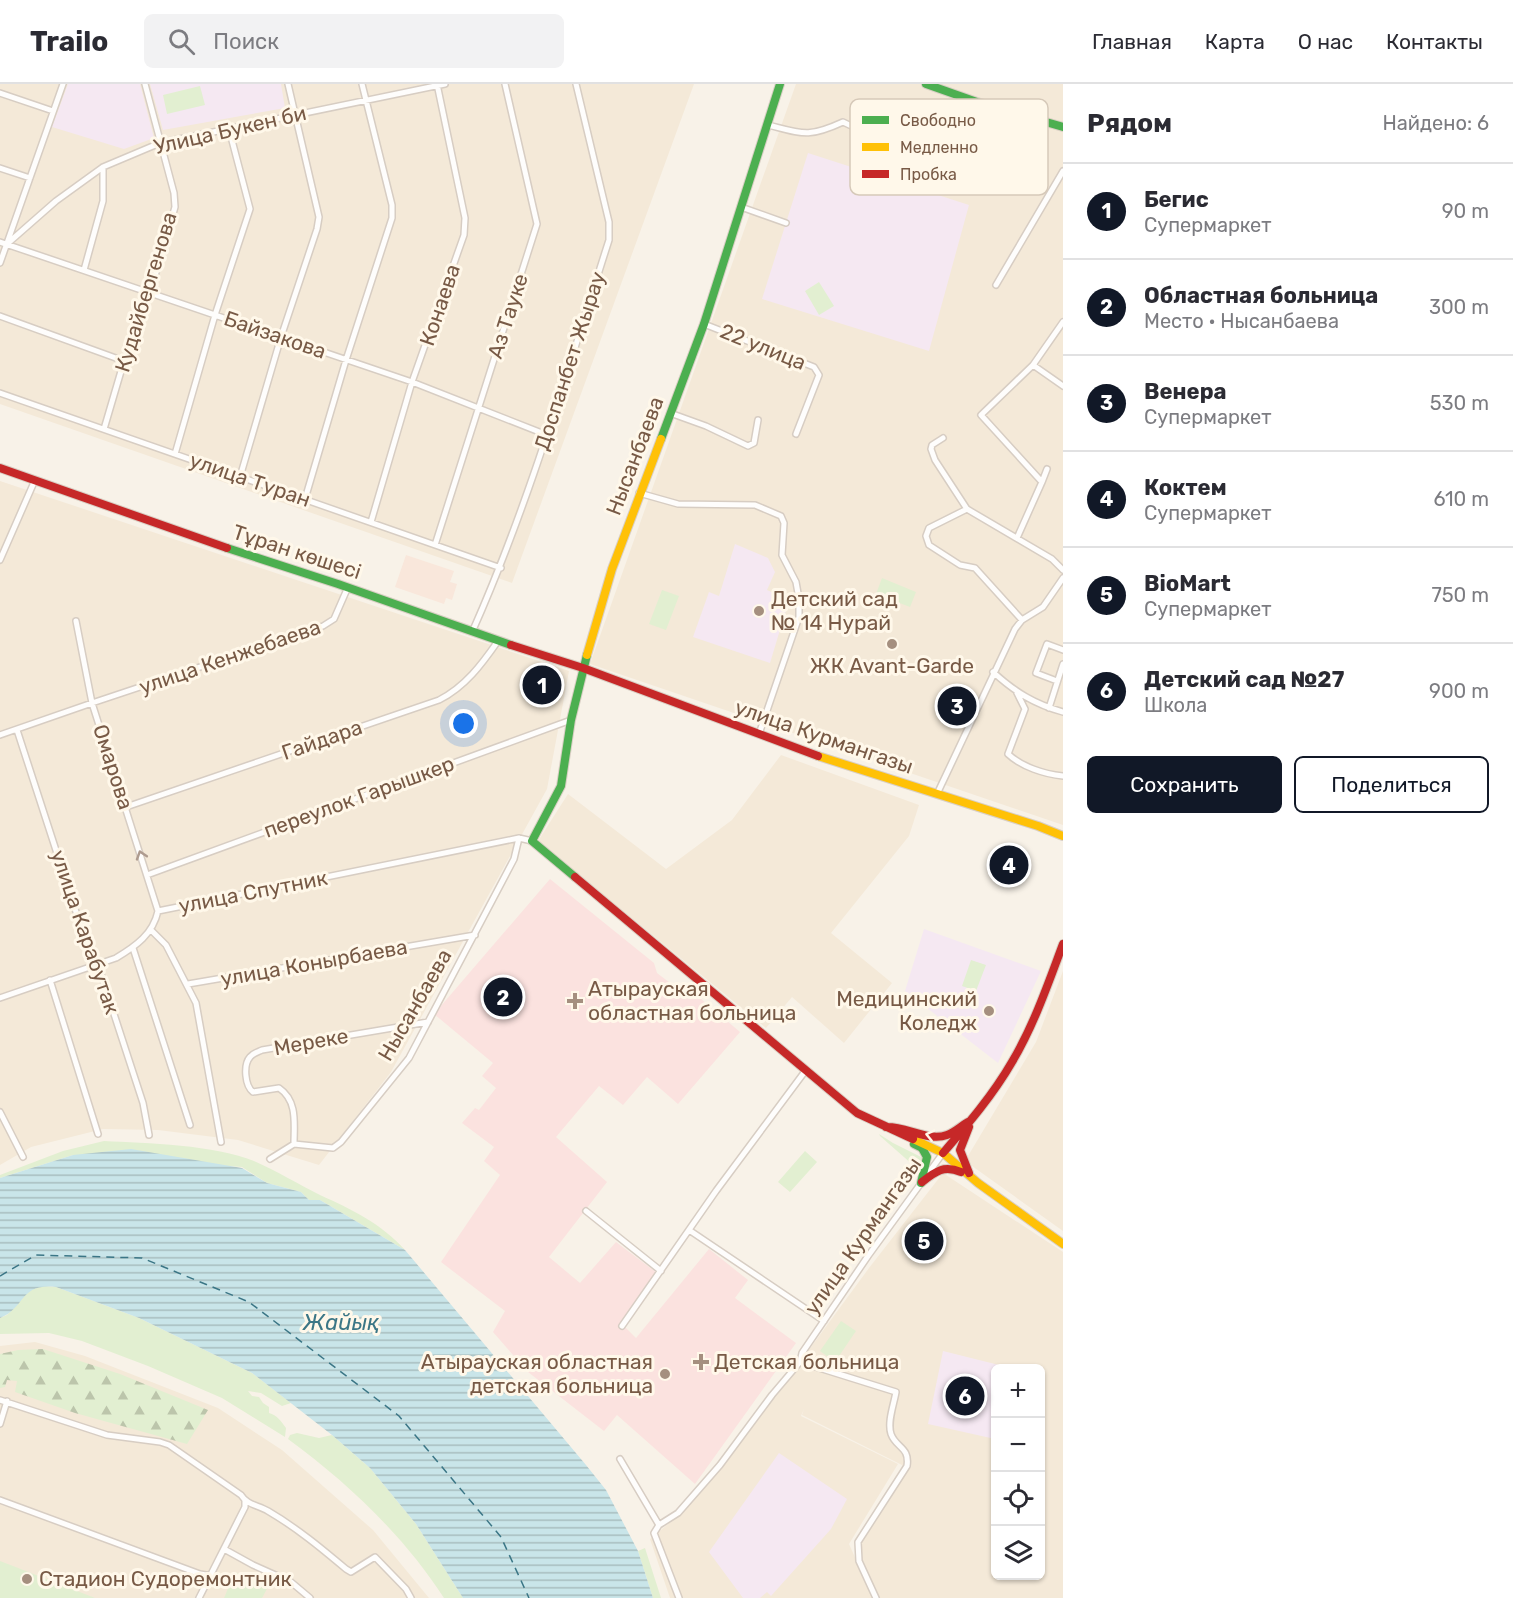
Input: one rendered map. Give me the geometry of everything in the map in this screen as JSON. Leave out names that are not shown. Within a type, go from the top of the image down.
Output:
[{"type":"street","points":[[0,263],[63,84]]},
{"type":"street","name":"Кудайбергенова","points":[[104,429],[124,361],[150,293],[175,207],[174,193],[145,84]]},
{"type":"street","points":[[240,477],[319,217],[288,84]]},
{"type":"street","points":[[305,499],[346,360],[392,218],[392,205],[362,84]]},
{"type":"street","name":"Улица Букен би","points":[[7,244],[56,201],[103,166],[160,143],[445,84]]},
{"type":"street","name":"Аз Тауке","points":[[435,545],[537,224],[505,84]]},
{"type":"street","name":"Доспанбет Жырау","points":[[473,630],[501,568],[547,435],[609,240],[610,231],[576,84]]},
{"type":"street","name":"Нысанбаева","points":[[532,841],[561,786],[583,668],[612,569],[704,324],[780,84]]},
{"type":"street","points":[[926,84],[968,99]]},
{"type":"street","name":"Конаева","points":[[371,522],[412,382],[466,225],[438,85]]},
{"type":"street","points":[[0,93],[53,111]]},
{"type":"street","points":[[768,125],[808,135],[825,131],[843,122],[850,125]]},
{"type":"street","points":[[1048,123],[1063,127]]},
{"type":"street","points":[[175,454],[215,315],[250,209],[229,129]]},
{"type":"street","points":[[84,270],[103,201],[103,166]]},
{"type":"street","points":[[0,168],[30,178]]},
{"type":"street","points":[[996,285],[1063,171]]},
{"type":"street","points":[[741,207],[786,223]]},
{"type":"street","name":"Байзакова","points":[[0,242],[412,382],[547,435]]},
{"type":"street","points":[[0,316],[124,361]]},
{"type":"street","points":[[1042,482],[981,415],[1033,365],[1063,322]]},
{"type":"street","name":"22 улица","points":[[704,324],[814,367],[819,375],[796,434]]},
{"type":"street","points":[[1033,365],[1063,386]]},
{"type":"street","name":"улица Туран","points":[[0,393],[501,568]]},
{"type":"street","points":[[670,413],[706,426],[748,446],[754,443],[758,420]]},
{"type":"street","points":[[943,438],[932,445],[931,449],[935,460],[967,508],[1052,559],[1063,570]]},
{"type":"street","name":"Тұран көшесі","points":[[0,468],[231,550],[348,587],[583,668]]},
{"type":"street","points":[[1017,538],[1047,469]]},
{"type":"street","points":[[0,560],[35,480]]},
{"type":"street","points":[[639,493],[678,504],[755,505],[781,516],[784,523],[782,555],[796,582],[799,617],[759,734]]},
{"type":"street","points":[[967,508],[929,528],[926,536],[929,545],[960,565],[975,568],[1022,620]]},
{"type":"street","points":[[937,794],[1015,629],[1022,620],[1043,607],[1063,578]]},
{"type":"street","name":"улица Кенжебаева","points":[[0,735],[330,623],[348,587]]},
{"type":"street","name":"Омарова","points":[[76,621],[92,703],[158,911]]},
{"type":"street","name":"Гайдара","points":[[126,807],[439,700],[463,684],[498,640]]},
{"type":"street","points":[[1057,681],[1036,673],[1047,644],[1063,650]]},
{"type":"street","points":[[1049,708],[1063,664]]},
{"type":"street","name":"улица Курмангазы","points":[[583,668],[823,758],[1061,833]]},
{"type":"street","points":[[993,672],[1017,693],[1063,712]]},
{"type":"street","points":[[1017,693],[1025,709],[1008,754],[1015,761],[1049,774],[1063,776]]},
{"type":"street","name":"переулок Гарышкер","points":[[147,875],[572,720]]},
{"type":"street","name":"улица Карабутак","points":[[17,730],[89,952],[98,965],[143,1103],[149,1135]]},
{"type":"street","name":"Нысанбаева","points":[[294,1144],[308,1143],[333,1148],[341,1142],[410,1058],[514,859],[519,838]]},
{"type":"street","name":"улица Спутник","points":[[0,998],[116,958],[133,948],[151,930],[158,911],[519,838],[532,841]]},
{"type":"street","points":[[532,841],[857,1113],[943,1153],[970,1176],[1063,1244]]},
{"type":"street","points":[[151,930],[166,945],[188,984],[196,1004],[221,1142]]},
{"type":"street","name":"улица Конырбаева","points":[[188,984],[475,935]]},
{"type":"street","name":"улица Курмангазы","points":[[659,1525],[678,1513],[713,1473],[800,1362],[802,1353],[921,1183],[972,1120],[1004,1075],[1025,1035],[1063,944]]},
{"type":"street","points":[[133,948],[190,1125]]},
{"type":"street","points":[[50,980],[98,1134]]},
{"type":"street","name":"Мереке","points":[[294,1144],[294,1107],[286,1093],[279,1088],[253,1092],[248,1089],[246,1081],[248,1059],[252,1054],[262,1050],[428,1022]]},
{"type":"street","points":[[622,1326],[806,1070]]},
{"type":"street","points":[[0,1112],[23,1157]]},
{"type":"street","points":[[885,1127],[896,1125],[941,1137],[972,1120]]},
{"type":"street","points":[[970,1176],[960,1156],[959,1147],[972,1120]]},
{"type":"street","points":[[885,1127],[892,1134],[922,1148],[927,1157],[921,1183]]},
{"type":"street","points":[[270,1159],[294,1144]]},
{"type":"street","points":[[921,1183],[940,1168],[950,1167],[970,1176]]},
{"type":"street","points":[[586,1211],[661,1271]]},
{"type":"street","points":[[689,1230],[824,1322]]},
{"type":"street","points":[[800,1362],[896,1392],[890,1424],[891,1436],[905,1450],[909,1459],[907,1467],[858,1542],[859,1561],[876,1598]]},
{"type":"street","points":[[0,1400],[106,1435],[169,1445],[241,1495],[245,1507],[199,1598]]},
{"type":"street","points":[[0,1424],[7,1401]]},
{"type":"street","points":[[620,1459],[659,1525],[654,1533],[679,1598]]},
{"type":"street","points":[[0,1500],[200,1574],[212,1576]]},
{"type":"street","points":[[244,1501],[265,1509],[306,1535],[351,1572],[375,1557],[411,1598]]},
{"type":"street","points":[[224,1549],[291,1582],[310,1598]]},
{"type":"shaded area","points":[[0,84],[694,84],[512,583],[0,404]]},
{"type":"shaded area","points":[[68,84],[140,84],[154,138],[124,149],[52,127]]},
{"type":"shaded area","points":[[150,84],[281,84],[285,108],[163,130]]},
{"type":"shaded area","points":[[796,84],[1063,84],[1063,825],[590,664]]},
{"type":"shaded area","points":[[808,153],[850,167],[850,195],[938,195],[969,205],[929,351],[762,299]]},
{"type":"shaded area","points":[[0,481],[569,671],[547,789],[391,1072],[319,1165],[238,1140],[158,1130],[103,1129],[31,1147],[0,1165]]},
{"type":"shaded area","points":[[735,544],[768,558],[775,572],[767,590],[789,600],[770,663],[693,637],[709,592],[719,596]]},
{"type":"shaded area","points":[[406,555],[454,571],[450,582],[457,584],[452,600],[446,598],[444,604],[395,587]]},
{"type":"shaded area","points":[[781,755],[919,805],[909,836],[831,933],[892,983],[844,1043],[792,997],[766,1028],[538,841],[568,794],[666,869],[732,820]]},
{"type":"shaded area","points":[[550,879],[654,963],[657,973],[674,986],[687,987],[740,1032],[678,1104],[647,1077],[623,1105],[599,1086],[556,1137],[607,1182],[549,1257],[580,1283],[616,1242],[661,1276],[625,1327],[636,1338],[709,1249],[748,1280],[735,1298],[796,1343],[695,1484],[617,1415],[604,1431],[528,1372],[493,1332],[505,1311],[441,1262],[500,1175],[484,1161],[494,1147],[462,1123],[475,1108],[479,1110],[496,1088],[482,1076],[493,1063],[434,1014]]},
{"type":"shaded area","points":[[924,929],[1041,971],[998,1063],[905,991]]},
{"type":"shaded area","points":[[1063,971],[1063,1231],[965,1161],[1036,1042]]},
{"type":"shaded area","points":[[943,1173],[1063,1252],[1063,1598],[878,1598],[856,1550],[906,1467],[802,1415],[804,1409],[801,1416],[898,1464],[849,1544],[873,1598],[670,1598],[650,1539],[679,1515],[723,1467],[869,1268]]},
{"type":"shaded area","points":[[35,1342],[85,1356],[218,1408],[282,1450],[373,1530],[429,1598],[0,1598],[0,1346]]},
{"type":"shaded area","points":[[943,1351],[995,1364],[991,1364],[991,1438],[928,1424]]},
{"type":"shaded area","points":[[779,1453],[847,1499],[831,1529],[771,1596],[767,1592],[760,1598],[743,1598],[709,1552]]},
{"type":"green space","points":[[200,86],[205,105],[167,114],[163,95]]},
{"type":"green space","points":[[819,282],[834,306],[819,315],[805,291]]},
{"type":"green space","points":[[882,578],[916,592],[910,607],[876,594]]},
{"type":"green space","points":[[662,590],[679,596],[666,630],[649,624]]},
{"type":"green space","points":[[971,960],[986,965],[976,991],[962,986]]},
{"type":"green space","points":[[879,1134],[923,1158],[914,1180],[911,1178],[913,1165]]},
{"type":"green space","points":[[104,1141],[201,1148],[254,1161],[366,1218],[386,1232],[405,1250],[320,1200],[309,1200],[301,1192],[267,1183],[242,1167],[73,1155],[0,1178],[0,1175],[63,1151]]},
{"type":"green space","points":[[805,1151],[817,1162],[790,1192],[778,1182]]},
{"type":"green space","points":[[43,1286],[56,1287],[139,1318],[252,1373],[291,1403],[282,1406],[261,1393],[248,1391],[252,1396],[259,1397],[269,1407],[269,1413],[281,1421],[286,1428],[285,1437],[222,1398],[82,1341],[49,1333],[0,1334],[0,1318],[7,1315],[30,1290]]},
{"type":"green space","points":[[841,1321],[856,1331],[835,1362],[820,1351]]},
{"type":"green space","points":[[43,1349],[120,1374],[208,1410],[187,1444],[75,1413],[15,1392],[17,1381],[7,1380],[5,1387],[0,1388],[0,1354],[18,1350]]},
{"type":"green space","points":[[297,1433],[319,1438],[332,1435],[370,1468],[416,1524],[463,1598],[444,1598],[411,1553],[373,1511],[332,1473],[288,1439],[290,1435]]},
{"type":"green space","points":[[645,1548],[661,1598],[653,1598],[638,1551]]},
{"type":"green space","name":"Стадион Судоремонтник","points":[[0,1561],[13,1566],[95,1598],[0,1598]]},
{"type":"green space","points":[[235,1572],[268,1587],[262,1598],[224,1598]]},
{"type":"water","name":"Жайық","points":[[131,1149],[242,1168],[267,1183],[301,1192],[309,1200],[320,1200],[405,1250],[606,1490],[638,1551],[653,1598],[463,1598],[416,1524],[370,1468],[332,1435],[252,1373],[139,1318],[56,1287],[44,1287],[29,1292],[15,1308],[0,1318],[0,1178],[73,1155]]},
{"type":"ferry route","points":[[0,1276],[36,1255],[142,1258],[249,1302],[399,1416],[501,1537],[529,1598]]},
{"type":"traffic: fast","points":[[661,439],[704,324],[780,84]]},
{"type":"traffic: fast","points":[[926,84],[968,99]]},
{"type":"traffic: fast","points":[[1048,123],[1063,127]]},
{"type":"traffic: fast","points":[[227,548],[338,584],[511,645]]},
{"type":"traffic: fast","points":[[575,877],[532,841],[561,786],[571,720],[587,655]]},
{"type":"traffic: fast","points":[[914,1144],[922,1148],[927,1157],[921,1183]]},
{"type":"traffic: slow","points":[[587,655],[612,569],[661,439]]},
{"type":"traffic: slow","points":[[818,756],[1063,836]]},
{"type":"traffic: slow","points":[[913,1139],[943,1153],[978,1183],[1063,1244]]},
{"type":"traffic: jam","points":[[0,468],[227,548]]},
{"type":"traffic: jam","points":[[511,645],[583,668],[818,756]]},
{"type":"traffic: jam","points":[[575,877],[857,1113],[913,1139]]},
{"type":"traffic: jam","points":[[943,1153],[988,1098],[1012,1062],[1034,1019],[1063,944]]},
{"type":"traffic: jam","points":[[886,1127],[940,1137],[950,1134],[968,1122]]},
{"type":"traffic: jam","points":[[969,1127],[960,1150],[969,1173]]},
{"type":"traffic: jam","points":[[922,1182],[940,1170],[950,1169],[961,1172]]},
{"type":"place","name":"Детский сад № 14 Нурай","points":[[759,611]]},
{"type":"place","name":"ЖК Avant-Garde","points":[[892,644]]},
{"type":"place","name":"Бегис","points":[[542,685]]},
{"type":"place","name":"Венера","points":[[957,706]]},
{"type":"place","name":"Коктем","points":[[1009,865]]},
{"type":"place","name":"Областная больница","points":[[503,997]]},
{"type":"place","name":"Атырауская областная больница","points":[[575,1001]]},
{"type":"place","name":"Медицинский Коледж","points":[[989,1011]]},
{"type":"place","name":"BioMart","points":[[924,1241]]},
{"type":"place","name":"Детская больница","points":[[701,1362]]},
{"type":"place","name":"Атырауская областная детская больница","points":[[665,1374]]},
{"type":"place","name":"Детский сад №27","points":[[965,1396]]},
{"type":"place","name":"Стадион Судоремонтник","points":[[27,1579]]}]
